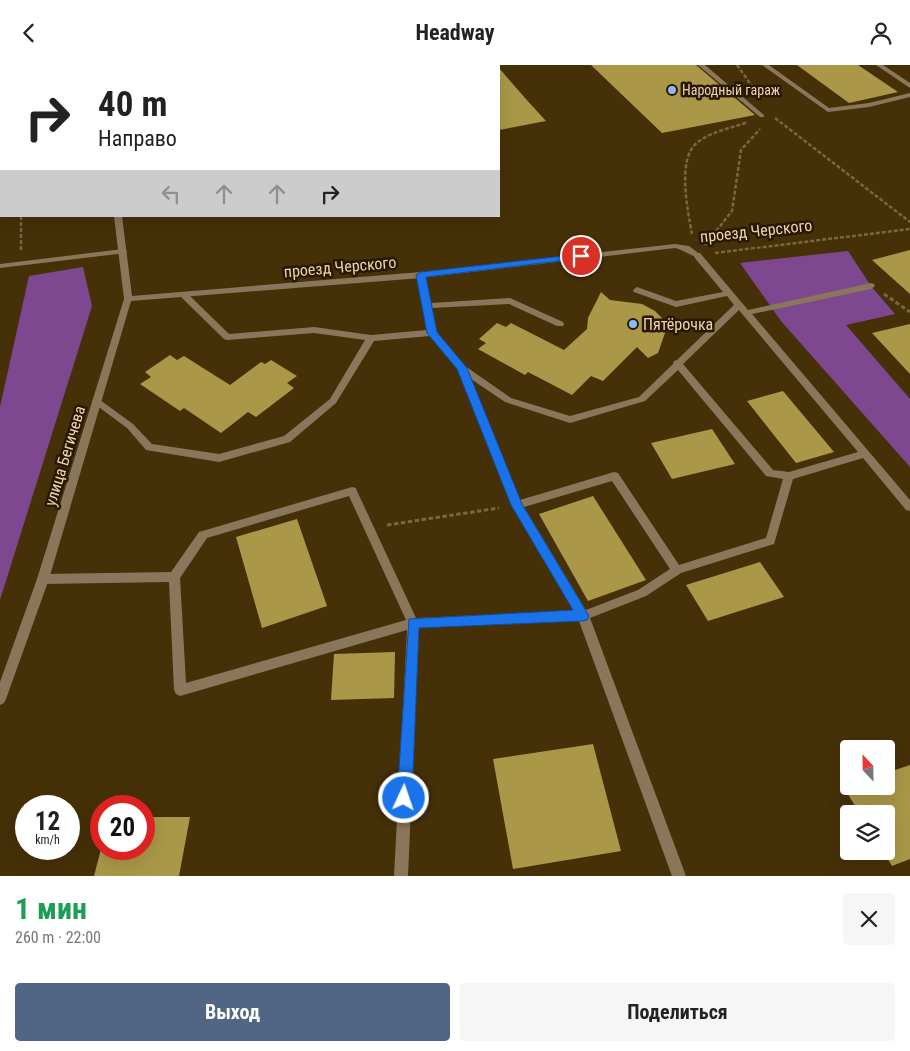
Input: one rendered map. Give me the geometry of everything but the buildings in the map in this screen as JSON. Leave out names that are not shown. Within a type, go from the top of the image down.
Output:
[{"type":"street","points":[[702,65],[762,116]]},
{"type":"street","points":[[764,65],[828,110],[869,105],[910,95]]},
{"type":"street","points":[[879,65],[910,85]]},
{"type":"street","name":"улица Бегичева","points":[[0,699],[43,579],[128,299],[118,217]]},
{"type":"street","name":"проезд Черского","points":[[128,299],[421,275],[675,246],[686,248],[697,255]]},
{"type":"street","points":[[0,266],[123,251]]},
{"type":"street","points":[[697,255],[910,507]]},
{"type":"street","points":[[421,275],[432,333],[462,368],[508,400],[570,420],[642,399],[739,305]]},
{"type":"street","points":[[746,313],[870,286]]},
{"type":"street","points":[[637,290],[676,304],[729,293]]},
{"type":"street","points":[[184,295],[228,337],[314,330],[371,338],[432,333]]},
{"type":"street","points":[[427,306],[510,301],[560,324]]},
{"type":"street","points":[[97,402],[130,426],[149,447],[219,458],[287,439],[333,401],[371,338]]},
{"type":"street","points":[[677,363],[770,473],[788,476],[865,454]]},
{"type":"street","points":[[462,368],[517,505],[583,616],[679,876]]},
{"type":"street","points":[[517,505],[614,476],[677,570]]},
{"type":"street","points":[[401,876],[413,623],[352,491],[203,535],[174,577],[180,690],[413,623],[583,616],[642,593],[677,570],[770,541],[788,476]]},
{"type":"street","points":[[43,579],[174,577]]},
{"type":"path","points":[[737,65],[754,90]]},
{"type":"path","points":[[697,255],[687,209],[686,157],[695,142],[762,116]]},
{"type":"path","points":[[772,117],[910,222]]},
{"type":"path","points":[[697,255],[732,211],[740,150],[766,123]]},
{"type":"path","points":[[21,217],[21,263]]},
{"type":"path","name":"проезд Черского","points":[[697,255],[910,229]]},
{"type":"path","points":[[905,230],[910,234]]},
{"type":"path","points":[[870,286],[910,311]]},
{"type":"path","points":[[369,527],[517,505]]},
{"type":"shaded area","points":[[848,251],[871,286],[895,314],[846,325],[910,399],[910,467],[781,321],[740,263]]},
{"type":"shaded area","points":[[83,267],[92,306],[0,600],[0,407],[29,276]]},
{"type":"place","name":"Народный гараж","points":[[672,90]]},
{"type":"place","name":"Пятёрочка","points":[[633,324]]},
{"type":"route","points":[[404,798],[413,623],[583,616],[517,505],[462,368],[432,333],[421,275],[581,256]]}]
